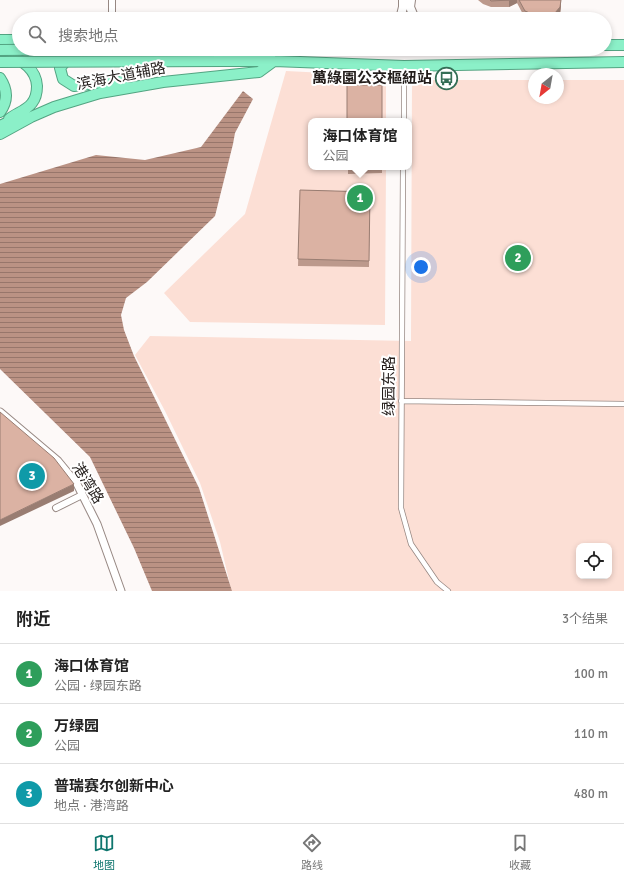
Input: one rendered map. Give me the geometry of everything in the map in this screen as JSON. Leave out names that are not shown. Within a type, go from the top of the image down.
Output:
[{"type":"highway","points":[[1,47],[12,43]]},
{"type":"highway","points":[[612,45],[624,45]]},
{"type":"highway","points":[[1,47],[12,47]]},
{"type":"highway","points":[[1,47],[12,55]]},
{"type":"highway","points":[[2,124],[32,104],[36,94],[37,88],[35,76],[31,68],[14,56]]},
{"type":"highway","points":[[70,56],[60,68],[63,79],[74,86],[112,80],[123,82]]},
{"type":"highway","points":[[2,124],[10,122],[35,109],[93,88],[123,82],[215,70],[254,68],[274,61]]},
{"type":"highway","points":[[0,62],[274,61],[404,66],[624,62]]},
{"type":"highway","name":"滨海大道辅路","points":[[0,134],[31,117],[54,107],[100,93],[163,82],[259,72],[274,61]]},
{"type":"highway","points":[[0,78],[6,90],[5,104],[0,112]]},
{"type":"main road","points":[[402,12],[404,0]]},
{"type":"main road","points":[[411,0],[410,7],[412,12]]},
{"type":"street","points":[[112,0],[112,12]]},
{"type":"street","points":[[404,66],[404,118]]},
{"type":"street","name":"绿园东路","points":[[403,170],[401,508],[411,544],[437,582],[448,591]]},
{"type":"street","points":[[401,401],[624,404]]},
{"type":"street","name":"港湾路","points":[[0,412],[58,461],[77,484],[97,524],[121,591]]},
{"type":"street","points":[[56,508],[82,495]]},
{"type":"shaded area","points":[[286,71],[386,76],[386,118],[378,118],[347,92],[347,118],[308,118],[308,170],[348,170],[348,173],[382,173],[382,170],[386,170],[385,325],[190,322],[164,293],[245,214]]},
{"type":"shaded area","points":[[412,80],[528,80],[528,104],[564,104],[564,80],[624,80],[624,591],[232,591],[220,542],[200,483],[165,411],[135,355],[150,336],[411,341]]},
{"type":"shaded area","points":[[243,91],[253,99],[235,133],[215,216],[147,282],[126,298],[121,315],[124,330],[134,356],[199,488],[232,591],[152,591],[134,548],[90,457],[0,369],[0,184],[96,155],[145,160],[201,147]]},
{"type":"building","points":[[519,0],[561,0],[560,7],[556,12],[525,11]]},
{"type":"building","points":[[347,85],[382,85],[382,118],[347,118]]},
{"type":"building","points":[[300,190],[370,192],[369,261],[298,259]]},
{"type":"building","points":[[0,412],[54,458],[74,484],[0,520]]},
{"type":"place","name":"萬綠園公交樞紐站","points":[[447,78]]},
{"type":"place","name":"海口体育馆","points":[[360,198]]},
{"type":"place","name":"万绿园","points":[[518,258]]},
{"type":"place","name":"普瑞赛尔创新中心","points":[[32,476]]}]
